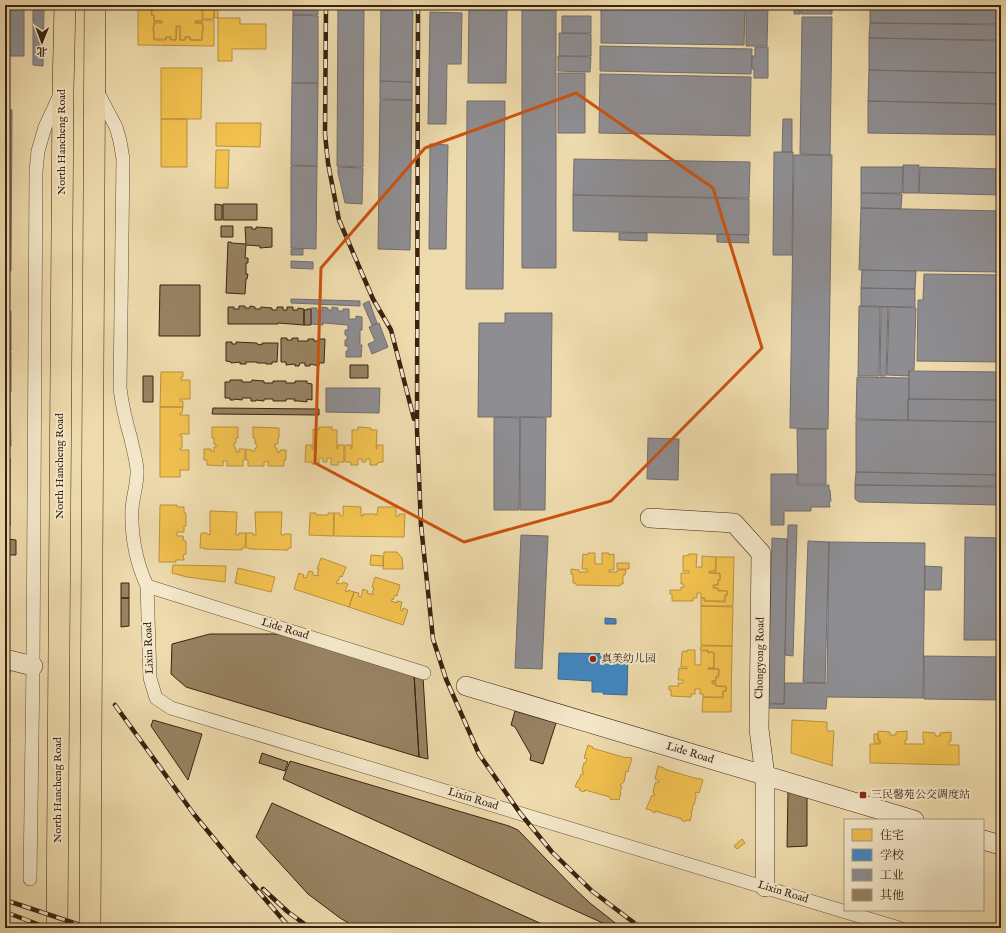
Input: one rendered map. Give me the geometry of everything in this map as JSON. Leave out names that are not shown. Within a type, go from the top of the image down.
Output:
[{"type":"main road","name":"North Hancheng Road","points":[[57,928],[62,90],[65,5]]},
{"type":"main road","points":[[90,928],[96,5]]},
{"type":"street","name":"Lixin Road","points":[[95,86],[116,127],[123,159],[120,388],[122,405],[137,468],[137,479],[132,508],[133,538],[136,556],[146,586],[150,678],[156,698],[172,708],[899,928]]},
{"type":"street","points":[[30,880],[36,171],[38,151],[45,127],[62,90]]},
{"type":"street","name":"Chongyong Road","points":[[650,518],[734,522],[761,552],[759,730],[765,776],[764,887]]},
{"type":"street","name":"Lide Road","points":[[146,586],[424,673]]},
{"type":"street","points":[[5,658],[33,666]]},
{"type":"street","name":"Lide Road","points":[[466,686],[911,819]]},
{"type":"street","points":[[984,840],[1001,845]]},
{"type":"highlighted area","points":[[576,93],[713,188],[762,348],[611,501],[464,542],[315,463],[321,268],[425,148]]},
{"type":"building: 住宅","points":[[138,5],[158,6],[158,8],[152,8],[151,15],[154,16],[154,21],[162,21],[154,22],[154,40],[166,40],[166,37],[171,37],[170,40],[176,40],[177,26],[180,26],[180,40],[185,40],[185,37],[190,37],[190,40],[202,40],[203,23],[195,23],[195,21],[214,20],[214,46],[138,45]]},
{"type":"building: 住宅","points":[[155,5],[202,5],[202,21],[195,21],[195,23],[202,23],[202,40],[190,40],[190,37],[185,37],[185,40],[180,40],[180,26],[176,26],[176,40],[171,39],[171,37],[166,37],[166,39],[154,39],[154,23],[162,23],[162,21],[154,21],[152,8],[158,8],[158,6]]},
{"type":"building: 住宅","points":[[203,5],[214,5],[214,19],[203,19]]},
{"type":"building: 住宅","points":[[214,5],[218,5],[218,18],[214,18]]},
{"type":"building: 住宅","points":[[218,18],[240,18],[240,24],[266,24],[266,49],[232,49],[232,61],[218,61]]},
{"type":"building: 住宅","points":[[161,68],[202,68],[201,119],[161,119]]},
{"type":"building: 住宅","points":[[161,119],[187,119],[187,167],[161,167]]},
{"type":"building: 住宅","points":[[216,123],[261,123],[260,147],[216,146]]},
{"type":"building: 住宅","points":[[216,150],[229,150],[228,188],[215,188]]},
{"type":"building: 住宅","points":[[161,372],[183,372],[183,377],[181,377],[181,380],[190,380],[190,399],[180,399],[180,401],[183,401],[183,407],[160,407]]},
{"type":"building: 住宅","points":[[160,407],[183,407],[180,415],[189,415],[189,434],[180,434],[180,436],[182,436],[182,448],[180,448],[180,450],[189,450],[189,470],[180,470],[180,477],[160,477]]},
{"type":"building: 住宅","points":[[212,427],[238,427],[238,438],[236,438],[234,447],[236,448],[236,452],[239,452],[239,449],[245,449],[245,460],[243,460],[243,466],[227,466],[227,461],[223,461],[223,466],[207,465],[207,460],[204,460],[204,449],[211,449],[211,451],[214,452],[214,447],[216,447],[216,444],[214,444],[214,438],[212,438]]},
{"type":"building: 住宅","points":[[253,427],[279,428],[278,444],[275,444],[275,448],[277,448],[277,452],[280,452],[280,450],[286,450],[286,460],[284,460],[284,466],[268,466],[268,461],[264,462],[264,466],[248,466],[248,460],[246,460],[246,449],[252,450],[252,452],[255,451],[255,448],[257,448],[255,438],[253,438]]},
{"type":"building: 住宅","points":[[319,427],[332,427],[332,430],[337,430],[337,449],[338,445],[344,445],[344,462],[338,462],[338,465],[331,465],[331,458],[327,458],[327,462],[323,462],[323,458],[319,458],[319,464],[305,462],[306,445],[312,445],[313,449],[313,429],[319,430]]},
{"type":"building: 住宅","points":[[358,427],[377,430],[376,449],[377,445],[383,445],[383,462],[377,463],[377,465],[370,465],[370,459],[366,459],[366,462],[362,462],[362,459],[358,459],[358,465],[351,465],[351,462],[345,462],[345,445],[351,445],[352,449],[352,430],[358,430]]},
{"type":"building: 住宅","points":[[160,505],[177,505],[177,507],[184,507],[184,513],[186,513],[186,526],[184,526],[184,532],[177,532],[177,536],[183,536],[184,541],[186,541],[186,554],[183,555],[184,560],[176,560],[176,562],[159,562]]},
{"type":"building: 住宅","points":[[343,506],[361,507],[361,516],[363,516],[363,514],[377,515],[378,507],[396,507],[396,516],[399,516],[399,514],[405,514],[404,537],[334,536],[334,513],[340,513],[340,516],[343,516]]},
{"type":"building: 住宅","points":[[210,511],[237,512],[236,535],[239,535],[239,533],[246,533],[245,548],[242,548],[242,550],[200,548],[201,533],[207,533],[210,535]]},
{"type":"building: 住宅","points":[[255,512],[282,512],[281,535],[291,534],[291,548],[288,548],[288,550],[246,548],[246,533],[253,533],[253,535],[256,535]]},
{"type":"building: 住宅","points":[[310,513],[316,513],[316,515],[328,515],[328,513],[334,513],[333,536],[309,535]]},
{"type":"building: 住宅","points":[[384,552],[397,552],[402,558],[403,569],[383,569]]},
{"type":"building: 住宅","points":[[588,553],[595,553],[595,564],[602,564],[602,553],[609,553],[609,555],[614,554],[614,570],[609,570],[609,572],[626,570],[625,575],[623,575],[623,584],[620,584],[620,586],[576,585],[576,583],[573,583],[573,574],[571,574],[571,569],[579,570],[579,572],[587,572],[587,569],[582,569],[583,554],[588,555]]},
{"type":"building: 住宅","points":[[697,554],[696,567],[702,567],[702,556],[716,557],[715,571],[709,571],[709,573],[720,574],[718,585],[713,585],[713,588],[718,588],[718,591],[727,591],[725,601],[705,601],[705,598],[701,598],[701,593],[697,593],[697,598],[693,598],[693,601],[672,601],[672,594],[670,594],[670,590],[681,590],[681,587],[684,587],[684,584],[681,584],[681,573],[689,573],[689,571],[683,571],[683,556]]},
{"type":"building: 住宅","points":[[371,555],[383,556],[383,566],[370,565]]},
{"type":"building: 住宅","points":[[716,557],[734,557],[733,606],[701,606],[701,598],[704,598],[704,601],[725,602],[725,596],[727,596],[727,591],[714,588],[714,585],[718,585],[718,580],[720,580],[720,573],[710,573],[716,572]]},
{"type":"building: 住宅","points":[[321,558],[346,567],[342,577],[340,576],[336,583],[342,584],[343,582],[348,584],[345,591],[348,592],[348,590],[354,592],[349,607],[294,589],[299,573],[304,575],[303,577],[306,578],[309,571],[313,572],[313,575],[319,575],[317,574],[319,569],[317,569]]},
{"type":"building: 住宅","points":[[617,563],[629,563],[629,569],[617,569]]},
{"type":"building: 住宅","points":[[173,565],[226,566],[225,582],[187,577],[172,573]]},
{"type":"building: 住宅","points":[[238,568],[275,577],[271,592],[235,583]]},
{"type":"building: 住宅","points":[[375,577],[400,585],[397,596],[395,595],[391,601],[397,603],[397,601],[402,602],[400,610],[402,611],[403,608],[408,610],[403,625],[349,607],[354,592],[359,593],[358,596],[361,597],[363,589],[368,591],[367,593],[373,595],[372,593],[374,588],[372,587]]},
{"type":"building: 住宅","points":[[701,606],[733,607],[732,646],[701,645]]},
{"type":"building: 住宅","points":[[701,646],[732,646],[731,712],[702,712],[703,697],[723,698],[723,691],[726,691],[726,686],[716,686],[716,683],[713,683],[713,681],[716,681],[716,677],[719,677],[719,669],[708,669],[714,668],[714,653],[708,653],[708,650],[700,650]]},
{"type":"building: 住宅","points":[[687,650],[695,650],[695,665],[701,665],[701,651],[714,653],[714,668],[708,669],[719,669],[718,676],[716,676],[716,681],[712,681],[712,684],[726,687],[726,691],[723,691],[723,697],[703,697],[703,694],[700,694],[700,689],[695,689],[695,694],[691,694],[691,697],[671,696],[669,686],[679,686],[678,683],[683,683],[683,680],[678,680],[679,668],[687,669],[687,667],[681,667],[682,652],[687,652]]},
{"type":"building: 住宅","points":[[792,720],[827,722],[827,731],[834,731],[833,766],[791,753]]},
{"type":"building: 住宅","points":[[878,731],[890,732],[890,735],[896,735],[896,732],[907,731],[907,740],[905,740],[905,744],[924,744],[923,732],[935,733],[935,736],[940,736],[940,733],[951,732],[951,741],[949,741],[949,745],[959,745],[959,765],[870,763],[870,744],[880,744],[880,740],[878,740]]},
{"type":"building: 住宅","points":[[874,734],[878,734],[878,740],[880,740],[880,743],[874,743]]},
{"type":"building: 住宅","points":[[588,745],[593,747],[592,748],[626,758],[632,758],[628,772],[626,771],[624,782],[620,786],[622,787],[619,800],[610,799],[610,797],[585,790],[584,792],[579,790],[580,788],[575,787],[581,774],[583,775],[584,773],[582,772],[582,769],[587,759],[584,758]]},
{"type":"building: 住宅","points":[[658,766],[703,780],[699,793],[696,792],[695,794],[696,797],[692,807],[690,821],[686,820],[685,822],[681,820],[682,819],[655,811],[655,813],[646,809],[652,795],[654,796],[655,794],[653,791],[655,784],[659,781],[655,779]]},
{"type":"building: 住宅","points":[[742,839],[745,843],[737,849],[734,846]]},
{"type":"building: 学校","points":[[605,618],[616,619],[616,624],[605,624]]},
{"type":"building: 学校","points":[[559,653],[628,654],[627,695],[592,692],[592,681],[558,679]]},
{"type":"building: 工业","points":[[5,5],[24,5],[24,56],[5,56]]},
{"type":"building: 工业","points":[[33,5],[44,5],[43,66],[33,65]]},
{"type":"building: 工业","points":[[293,5],[318,5],[318,15],[293,15]]},
{"type":"building: 工业","points":[[338,5],[364,5],[363,167],[337,166]]},
{"type":"building: 工业","points":[[381,5],[413,5],[412,82],[380,81]]},
{"type":"building: 工业","points":[[469,5],[507,5],[506,83],[468,83]]},
{"type":"building: 工业","points":[[522,5],[556,5],[556,268],[522,268]]},
{"type":"building: 工业","points":[[601,5],[745,5],[744,45],[601,43]]},
{"type":"building: 工业","points":[[746,5],[768,5],[767,46],[746,46]]},
{"type":"building: 工业","points":[[794,5],[800,5],[800,14],[794,14]]},
{"type":"building: 工业","points":[[801,5],[832,5],[832,14],[801,14]]},
{"type":"building: 工业","points":[[870,5],[1001,5],[1001,24],[870,23]]},
{"type":"building: 工业","points":[[430,12],[462,13],[461,64],[447,64],[446,124],[428,124]]},
{"type":"building: 工业","points":[[293,15],[318,16],[318,83],[292,83]]},
{"type":"building: 工业","points":[[562,16],[591,16],[591,33],[562,33]]},
{"type":"building: 工业","points":[[802,17],[832,17],[830,155],[800,154]]},
{"type":"building: 工业","points":[[870,23],[1001,25],[1001,40],[869,38]]},
{"type":"building: 工业","points":[[559,33],[591,34],[591,56],[559,56]]},
{"type":"building: 工业","points":[[869,38],[1001,41],[1001,73],[869,70]]},
{"type":"building: 工业","points":[[600,46],[752,49],[751,74],[600,71]]},
{"type":"building: 工业","points":[[755,47],[768,47],[768,78],[754,78],[752,56],[755,56]]},
{"type":"building: 工业","points":[[558,56],[591,57],[590,72],[558,71]]},
{"type":"building: 工业","points":[[869,70],[1001,73],[1001,104],[868,101]]},
{"type":"building: 工业","points":[[558,73],[585,73],[585,133],[558,133]]},
{"type":"building: 工业","points":[[600,74],[751,77],[750,136],[599,133]]},
{"type":"building: 工业","points":[[380,81],[412,82],[412,100],[380,99]]},
{"type":"building: 工业","points":[[292,83],[318,83],[317,166],[291,165]]},
{"type":"building: 工业","points":[[380,100],[412,100],[410,250],[378,249]]},
{"type":"building: 工业","points":[[467,101],[505,101],[503,289],[466,289]]},
{"type":"building: 工业","points":[[868,101],[1001,104],[1001,135],[868,133]]},
{"type":"building: 工业","points":[[5,110],[12,110],[11,271],[5,271]]},
{"type":"building: 工业","points":[[783,119],[792,119],[792,152],[782,152]]},
{"type":"building: 工业","points":[[430,144],[448,145],[446,249],[429,249]]},
{"type":"building: 工业","points":[[774,152],[793,152],[792,255],[773,255]]},
{"type":"building: 工业","points":[[794,155],[832,155],[828,429],[790,428]]},
{"type":"building: 工业","points":[[574,159],[750,162],[749,198],[573,195]]},
{"type":"building: 工业","points":[[903,165],[919,165],[919,193],[903,193]]},
{"type":"building: 工业","points":[[291,166],[317,166],[316,249],[291,248]]},
{"type":"building: 工业","points":[[338,167],[363,168],[362,204],[345,203]]},
{"type":"building: 工业","points":[[861,167],[903,167],[902,193],[861,193]]},
{"type":"building: 工业","points":[[920,167],[1001,169],[1001,195],[919,193]]},
{"type":"building: 工业","points":[[861,193],[902,194],[901,209],[861,208]]},
{"type":"building: 工业","points":[[573,195],[749,199],[749,235],[573,231]]},
{"type":"building: 工业","points":[[861,208],[1001,211],[1001,272],[859,270]]},
{"type":"building: 工业","points":[[619,233],[647,233],[647,241],[619,240]]},
{"type":"building: 工业","points":[[717,234],[748,235],[749,243],[717,242]]},
{"type":"building: 工业","points":[[291,249],[303,249],[303,255],[291,255]]},
{"type":"building: 工业","points":[[291,261],[313,262],[313,269],[291,268]]},
{"type":"building: 工业","points":[[862,270],[916,271],[915,289],[861,288]]},
{"type":"building: 工业","points":[[924,274],[1001,275],[1001,362],[917,361],[918,300],[923,300]]},
{"type":"building: 工业","points":[[5,283],[9,283],[10,294],[5,294]]},
{"type":"building: 工业","points":[[861,288],[915,289],[915,307],[861,306]]},
{"type":"building: 工业","points":[[291,299],[360,301],[360,306],[291,303]]},
{"type":"building: 工业","points":[[369,301],[377,323],[372,325],[363,304]]},
{"type":"building: 工业","points":[[859,306],[880,307],[879,376],[858,376]]},
{"type":"building: 工业","points":[[322,307],[328,308],[328,310],[332,310],[332,307],[338,308],[338,311],[349,309],[349,319],[356,319],[356,316],[362,317],[362,330],[360,330],[360,345],[362,345],[361,357],[346,357],[348,346],[345,346],[347,335],[345,335],[345,330],[348,330],[348,325],[323,323],[323,325],[311,324],[311,308],[317,308],[317,311],[322,311]]},
{"type":"building: 工业","points":[[881,307],[888,307],[886,376],[880,376]]},
{"type":"building: 工业","points":[[889,307],[916,308],[914,370],[909,370],[909,376],[887,375]]},
{"type":"building: 工业","points":[[5,311],[11,311],[11,351],[5,352]]},
{"type":"building: 工业","points":[[505,313],[552,313],[551,417],[478,417],[479,323],[505,323]]},
{"type":"building: 工业","points":[[379,323],[388,347],[372,354],[368,344],[375,341],[369,327]]},
{"type":"building: 工业","points":[[5,352],[11,352],[11,392],[5,392]]},
{"type":"building: 工业","points":[[909,371],[1001,372],[1001,400],[909,399]]},
{"type":"building: 工业","points":[[857,377],[909,378],[908,420],[856,419]]},
{"type":"building: 工业","points":[[326,388],[380,388],[379,413],[326,412]]},
{"type":"building: 工业","points":[[5,393],[10,393],[11,446],[5,446]]},
{"type":"building: 工业","points":[[908,399],[1001,400],[1001,422],[908,420]]},
{"type":"building: 工业","points":[[494,417],[520,418],[519,510],[494,510]]},
{"type":"building: 工业","points":[[520,417],[546,418],[545,510],[520,510]]},
{"type":"building: 工业","points":[[856,420],[1001,422],[1001,475],[856,472]]},
{"type":"building: 工业","points":[[797,429],[826,429],[826,484],[798,484]]},
{"type":"building: 工业","points":[[648,438],[679,439],[678,480],[647,479]]},
{"type":"building: 工业","points":[[856,472],[1001,475],[1001,486],[855,485]]},
{"type":"building: 工业","points":[[771,474],[797,474],[797,485],[829,485],[831,501],[829,502],[830,507],[811,507],[811,511],[784,511],[784,525],[771,525]]},
{"type":"building: 工业","points":[[855,485],[1001,487],[1001,505],[859,502],[855,499]]},
{"type":"building: 工业","points":[[788,525],[797,525],[793,656],[785,655]]},
{"type":"building: 工业","points":[[521,535],[548,536],[542,669],[515,668]]},
{"type":"building: 工业","points":[[965,537],[1001,538],[1001,640],[964,640]]},
{"type":"building: 工业","points":[[772,538],[787,539],[784,704],[768,703]]},
{"type":"building: 工业","points":[[808,541],[829,542],[825,683],[803,682]]},
{"type":"building: 工业","points":[[829,542],[925,543],[923,698],[827,697],[826,709],[767,708],[767,704],[784,704],[785,683],[827,683]]},
{"type":"building: 工业","points":[[925,566],[942,567],[941,590],[925,590]]},
{"type":"building: 工业","points":[[924,656],[1001,657],[1001,700],[924,699]]},
{"type":"building: 其他","points":[[215,204],[222,205],[222,220],[215,220]]},
{"type":"building: 其他","points":[[223,204],[257,204],[257,220],[223,220]]},
{"type":"building: 其他","points":[[221,226],[233,226],[233,237],[221,237]]},
{"type":"building: 其他","points":[[245,227],[252,227],[252,229],[256,229],[256,227],[272,228],[272,247],[260,248],[260,246],[246,245],[245,258],[248,258],[248,263],[246,263],[246,274],[248,274],[246,279],[245,294],[226,293],[228,242],[246,244]]},
{"type":"building: 其他","points":[[160,285],[200,285],[200,336],[159,336]]},
{"type":"building: 其他","points":[[239,306],[250,308],[250,306],[255,307],[255,309],[260,309],[261,307],[272,308],[272,310],[277,310],[277,307],[283,307],[283,310],[287,310],[287,307],[293,307],[293,310],[298,310],[298,308],[304,309],[304,325],[278,323],[228,324],[228,307],[239,309]]},
{"type":"building: 其他","points":[[311,309],[311,325],[304,325],[304,310]]},
{"type":"building: 其他","points":[[281,338],[292,340],[292,338],[298,338],[298,341],[308,341],[308,339],[314,339],[314,341],[319,341],[319,339],[325,339],[324,363],[319,363],[319,366],[310,364],[310,366],[305,366],[305,363],[300,363],[299,366],[295,366],[295,364],[286,365],[286,362],[281,362]]},
{"type":"building: 其他","points":[[226,342],[232,342],[232,344],[236,344],[236,342],[257,343],[262,345],[262,343],[278,343],[277,362],[272,362],[272,364],[257,362],[246,362],[246,364],[240,364],[240,362],[231,363],[226,361]]},
{"type":"building: 其他","points":[[350,365],[368,365],[368,378],[350,378]]},
{"type":"building: 其他","points":[[143,376],[153,376],[153,402],[143,402]]},
{"type":"building: 其他","points":[[230,380],[242,380],[242,382],[251,382],[252,380],[264,381],[264,383],[273,383],[273,381],[295,383],[295,381],[307,381],[307,383],[312,384],[312,400],[307,399],[307,402],[294,401],[295,399],[286,399],[286,401],[264,399],[264,401],[251,401],[251,398],[242,398],[242,400],[230,400],[230,398],[225,398],[225,382],[230,382]]},
{"type":"building: 其他","points":[[213,408],[319,409],[319,415],[212,414]]},
{"type":"building: 其他","points":[[5,458],[10,458],[10,526],[5,526]]},
{"type":"building: 其他","points":[[8,539],[16,540],[16,555],[7,555]]},
{"type":"building: 其他","points":[[121,583],[129,583],[129,598],[121,598]]},
{"type":"building: 其他","points":[[121,598],[129,598],[129,626],[121,627]]},
{"type":"building: 其他","points":[[210,634],[282,634],[414,674],[419,757],[186,687],[171,674],[172,644]]},
{"type":"building: 其他","points":[[5,666],[11,668],[6,688],[5,688]]},
{"type":"building: 其他","points":[[414,674],[423,677],[428,759],[419,757]]},
{"type":"building: 其他","points":[[515,711],[556,723],[543,764],[530,760],[531,755],[515,727],[511,725]]},
{"type":"building: 其他","points":[[153,720],[202,734],[188,780],[151,726]]},
{"type":"building: 其他","points":[[5,738],[10,739],[6,758],[5,758]]},
{"type":"building: 其他","points":[[262,753],[288,762],[285,771],[259,763]]},
{"type":"building: 其他","points":[[290,761],[509,826],[518,830],[574,888],[619,926],[618,928],[614,928],[283,779]]},
{"type":"building: 其他","points":[[5,780],[10,781],[7,795],[5,794]]},
{"type":"building: 其他","points":[[788,791],[807,797],[807,846],[787,847]]},
{"type":"building: 其他","points":[[272,803],[551,928],[357,928],[340,918],[308,894],[256,837]]},
{"type":"building: 其他","points":[[5,829],[9,831],[8,848],[5,858]]},
{"type":"railway","points":[[326,5],[325,134],[328,163],[339,220],[373,299],[391,330],[414,419]]},
{"type":"railway","points":[[418,5],[417,430],[421,525],[433,639],[446,679],[479,754],[520,813],[552,852],[592,891],[641,928]]},
{"type":"railway","points":[[115,705],[193,813],[290,928]]},
{"type":"railway","points":[[263,889],[288,912],[310,928]]},
{"type":"railway","points":[[5,900],[89,928]]},
{"type":"railway","points":[[5,912],[48,928]]},
{"type":"railway","points":[[5,926],[10,928]]},
{"type":"place","name":"真美幼儿园","points":[[593,659]]},
{"type":"place","name":"三民馨苑公交调度站","points":[[863,795]]}]
